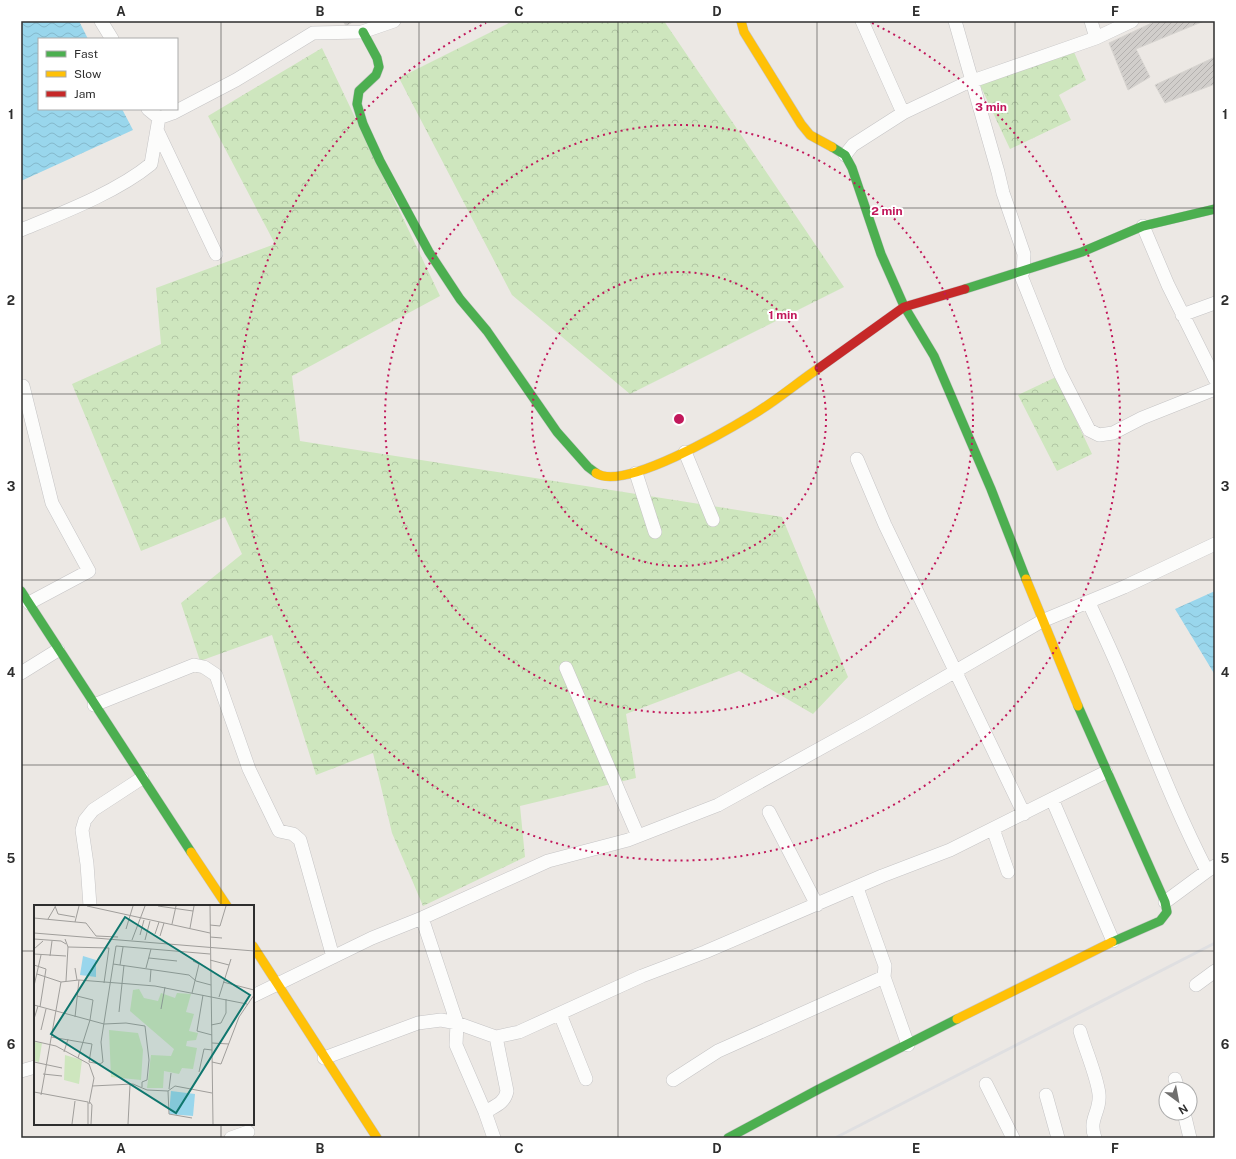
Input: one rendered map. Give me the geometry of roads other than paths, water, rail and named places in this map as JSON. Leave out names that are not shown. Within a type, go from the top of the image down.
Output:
[{"type":"street","points":[[100,21],[111,38]]},
{"type":"street","points":[[21,230],[101,194],[139,174],[151,164],[158,124],[173,113],[236,80],[313,33],[363,32],[394,21]]},
{"type":"street","points":[[728,1138],[1113,941],[1160,920],[1167,912],[1165,902],[1106,772],[1042,621],[991,489],[937,363],[904,307],[881,254],[852,168],[845,155],[810,135],[801,124],[744,32],[741,21]]},
{"type":"street","points":[[862,21],[903,113]]},
{"type":"street","points":[[955,21],[1003,193],[1024,254],[1021,273],[1059,371],[1089,430],[1099,435],[1112,433],[1142,418],[1215,389]]},
{"type":"street","points":[[1091,21],[1096,38]]},
{"type":"street","points":[[845,155],[853,145],[903,113],[971,81],[1096,38],[1132,21]]},
{"type":"street","points":[[363,32],[377,58],[379,67],[376,75],[359,91],[357,104],[359,111],[363,124],[380,160],[429,252],[460,299],[487,331],[557,432],[588,467],[599,475],[611,478],[636,473],[685,452],[754,414],[904,307],[1021,273],[1082,252],[1143,226],[1215,209]]},
{"type":"street","points":[[149,110],[158,124],[216,254]]},
{"type":"street","points":[[1143,226],[1168,286],[1215,379]]},
{"type":"street","points":[[1182,315],[1215,303]]},
{"type":"street","points":[[23,386],[52,503],[89,571],[29,603]]},
{"type":"street","points":[[685,452],[713,520]]},
{"type":"street","points":[[857,458],[885,525],[1024,814]]},
{"type":"street","points":[[636,473],[655,532]]},
{"type":"street","points":[[254,995],[372,938],[422,918],[548,861],[638,836],[718,805],[868,722],[955,670],[1042,621],[1089,603],[1215,544]]},
{"type":"street","points":[[21,590],[58,650],[226,905]]},
{"type":"street","points":[[1089,603],[1124,680],[1174,803],[1211,869],[1165,902]]},
{"type":"street","points":[[21,673],[58,650]]},
{"type":"street","points":[[94,705],[194,665],[204,667],[216,675],[247,763],[279,831],[293,834],[300,840],[333,957]]},
{"type":"street","points":[[566,668],[638,836]]},
{"type":"street","points":[[324,1058],[418,1023],[441,1020],[456,1023],[496,1037],[519,1032],[642,976],[705,952],[882,876],[950,850],[1106,772]]},
{"type":"street","points":[[90,905],[87,864],[82,830],[85,820],[93,810],[142,778]]},
{"type":"street","points":[[1052,799],[1113,941]]},
{"type":"street","points":[[769,812],[817,905]]},
{"type":"street","points":[[993,829],[1008,872]]},
{"type":"street","points":[[857,888],[885,966],[884,977],[908,1045]]},
{"type":"street","points":[[422,918],[456,1023],[456,1045],[485,1112],[494,1138]]},
{"type":"street","points":[[254,948],[276,984],[377,1138]]},
{"type":"street","points":[[1196,985],[1215,971]]},
{"type":"street","points":[[673,1080],[718,1051],[884,977]]},
{"type":"street","points":[[560,1014],[586,1079]]},
{"type":"street","points":[[1080,1032],[1099,1092],[1099,1105],[1092,1118],[1095,1138]]},
{"type":"street","points":[[485,1112],[502,1103],[506,1098],[507,1091],[496,1037]]},
{"type":"street","points":[[21,1071],[34,1067]]},
{"type":"street","points":[[986,1084],[1013,1138]]},
{"type":"street","points":[[1046,1095],[1058,1138]]},
{"type":"street","points":[[1186,1121],[1190,1138]]},
{"type":"street","points":[[231,1138],[249,1131]]},
{"type":"water","points":[[21,21],[79,21],[88,38],[38,38],[38,110],[123,110],[133,130],[21,181]]},
{"type":"water","points":[[1215,591],[1215,675],[1175,609]]},
{"type":"railway","points":[[835,1138],[1215,943]]}]
